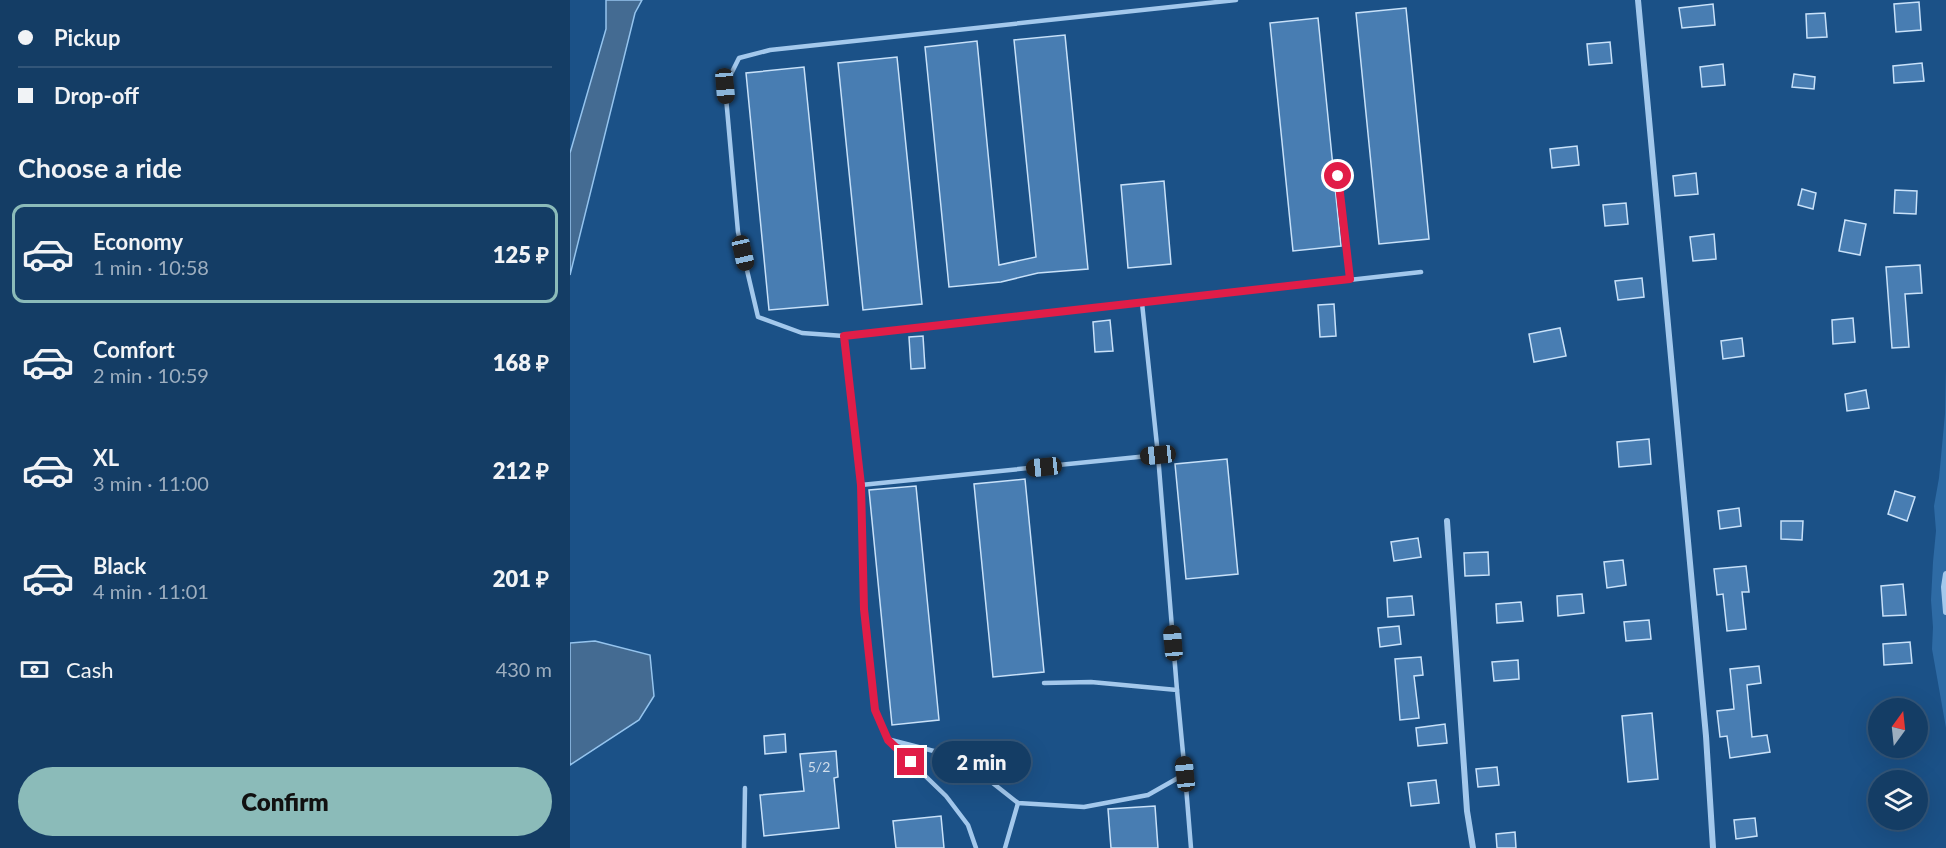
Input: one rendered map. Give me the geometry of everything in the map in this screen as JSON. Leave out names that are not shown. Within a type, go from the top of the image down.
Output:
[{"type":"street","points":[[1638,0],[1706,736],[1713,848]]},
{"type":"street","points":[[1447,521],[1467,811],[1473,848]]},
{"type":"street","points":[[1946,574],[1944,587],[1946,612]]},
{"type":"lane","points":[[1236,0],[770,50],[740,58],[725,86],[738,232],[758,317],[802,333],[844,336],[1421,272]]},
{"type":"lane","points":[[1338,176],[1350,279]]},
{"type":"lane","points":[[1142,303],[1158,455],[1191,848]]},
{"type":"lane","points":[[844,336],[861,485],[864,609],[875,710],[888,740],[946,796],[968,825],[976,848]]},
{"type":"lane","points":[[861,485],[1158,455]]},
{"type":"lane","points":[[1044,683],[1091,682],[1177,690]]},
{"type":"lane","points":[[888,740],[961,758],[1018,803],[1084,807],[1148,795],[1185,774]]},
{"type":"lane","points":[[744,848],[745,788]]},
{"type":"lane","points":[[1005,848],[1018,803]]},
{"type":"shaded area","points":[[606,0],[642,0],[635,13],[570,275],[570,153],[606,29]]},
{"type":"shaded area","points":[[1946,368],[1946,728],[1932,649],[1931,600],[1936,531],[1934,506],[1945,414]]},
{"type":"shaded area","points":[[595,641],[650,655],[654,696],[639,720],[570,765],[570,643]]},
{"type":"building","points":[[1919,2],[1921,30],[1896,32],[1894,4]]},
{"type":"building","points":[[1713,4],[1715,25],[1682,28],[1679,8]]},
{"type":"building","points":[[1406,8],[1429,239],[1379,244],[1356,13]]},
{"type":"building","points":[[1825,13],[1827,37],[1807,38],[1806,14]]},
{"type":"building","points":[[1318,18],[1341,246],[1293,251],[1270,23]]},
{"type":"building","points":[[1065,35],[1088,269],[1038,273],[1001,282],[949,287],[925,47],[977,41],[999,265],[1036,257],[1014,40]]},
{"type":"building","points":[[1610,42],[1612,63],[1589,65],[1587,44]]},
{"type":"building","points":[[897,57],[922,304],[863,310],[838,63]]},
{"type":"building","points":[[1922,63],[1924,81],[1894,83],[1893,66]]},
{"type":"building","points":[[1723,64],[1725,85],[1702,87],[1700,67]]},
{"type":"building","points":[[804,67],[828,305],[769,310],[746,73]]},
{"type":"building","points":[[1794,74],[1815,77],[1814,89],[1792,87]]},
{"type":"building","points":[[1577,146],[1579,165],[1552,168],[1550,149]]},
{"type":"building","points":[[1696,173],[1698,194],[1675,196],[1673,176]]},
{"type":"building","points":[[1164,181],[1171,264],[1128,268],[1121,185]]},
{"type":"building","points":[[1802,189],[1816,193],[1813,209],[1798,205]]},
{"type":"building","points":[[1895,190],[1917,191],[1916,214],[1894,213]]},
{"type":"building","points":[[1626,203],[1628,224],[1605,226],[1603,205]]},
{"type":"building","points":[[1845,220],[1866,224],[1860,255],[1839,251]]},
{"type":"building","points":[[1714,234],[1716,259],[1693,261],[1690,237]]},
{"type":"building","points":[[1920,265],[1922,293],[1905,294],[1909,347],[1892,348],[1886,267]]},
{"type":"building","points":[[1642,278],[1644,297],[1618,300],[1615,281]]},
{"type":"building","points":[[1334,304],[1336,336],[1320,337],[1318,305]]},
{"type":"building","points":[[1853,318],[1855,342],[1833,344],[1832,320]]},
{"type":"building","points":[[1110,320],[1113,351],[1095,352],[1093,322]]},
{"type":"building","points":[[1560,328],[1566,356],[1534,362],[1529,334]]},
{"type":"building","points":[[923,336],[925,368],[911,369],[909,337]]},
{"type":"building","points":[[1742,338],[1744,356],[1723,359],[1721,341]]},
{"type":"building","points":[[1866,390],[1869,408],[1847,411],[1845,394]]},
{"type":"building","points":[[1649,439],[1651,464],[1619,467],[1617,442]]},
{"type":"building","points":[[1227,459],[1238,574],[1186,579],[1175,464]]},
{"type":"building","points":[[1025,479],[1044,672],[993,677],[974,484]]},
{"type":"building","points":[[916,486],[939,720],[892,725],[869,490]]},
{"type":"building","points":[[1895,491],[1915,497],[1907,521],[1888,514]]},
{"type":"building","points":[[1739,508],[1741,526],[1720,529],[1718,511]]},
{"type":"building","points":[[1781,521],[1803,521],[1802,540],[1781,539]]},
{"type":"building","points":[[1418,538],[1421,557],[1394,561],[1391,542]]},
{"type":"building","points":[[1488,552],[1489,575],[1465,576],[1464,553]]},
{"type":"building","points":[[1623,560],[1626,585],[1607,588],[1604,562]]},
{"type":"building","points":[[1746,566],[1749,592],[1742,592],[1746,629],[1727,631],[1723,594],[1717,595],[1714,569]]},
{"type":"building","points":[[1903,584],[1906,615],[1883,616],[1881,586]]},
{"type":"building","points":[[1582,594],[1584,613],[1558,616],[1557,596]]},
{"type":"building","points":[[1412,596],[1414,615],[1388,617],[1387,598]]},
{"type":"building","points":[[1521,602],[1523,621],[1497,623],[1496,604]]},
{"type":"building","points":[[1649,620],[1651,639],[1626,641],[1624,622]]},
{"type":"building","points":[[1399,626],[1401,644],[1380,647],[1378,628]]},
{"type":"building","points":[[1910,642],[1912,663],[1884,665],[1883,644]]},
{"type":"building","points":[[1421,657],[1423,675],[1414,676],[1419,718],[1400,720],[1395,659]]},
{"type":"building","points":[[1518,660],[1519,679],[1494,681],[1492,662]]},
{"type":"building","points":[[1759,666],[1761,683],[1747,685],[1752,737],[1767,735],[1770,752],[1730,758],[1727,736],[1720,737],[1717,711],[1734,709],[1730,669]]},
{"type":"building","points":[[1652,713],[1658,779],[1628,782],[1622,716]]},
{"type":"building","points":[[1445,724],[1447,743],[1418,746],[1416,728]]},
{"type":"building","points":[[785,734],[786,752],[765,754],[764,736]]},
{"type":"building","points":[[836,751],[838,777],[834,778],[839,828],[764,836],[760,795],[804,791],[800,754]]},
{"type":"building","points":[[1497,767],[1499,785],[1478,787],[1476,769]]},
{"type":"building","points":[[1436,780],[1439,803],[1411,806],[1408,783]]},
{"type":"building","points":[[1155,806],[1158,848],[1111,848],[1108,809]]},
{"type":"building","points":[[941,816],[944,848],[896,848],[893,821]]},
{"type":"building","points":[[1755,818],[1757,836],[1736,839],[1734,820]]},
{"type":"building","points":[[1515,832],[1516,848],[1497,848],[1496,834]]},
{"type":"route","points":[[911,762],[888,740],[875,710],[864,609],[861,485],[844,336],[1350,279],[1338,176]]}]
